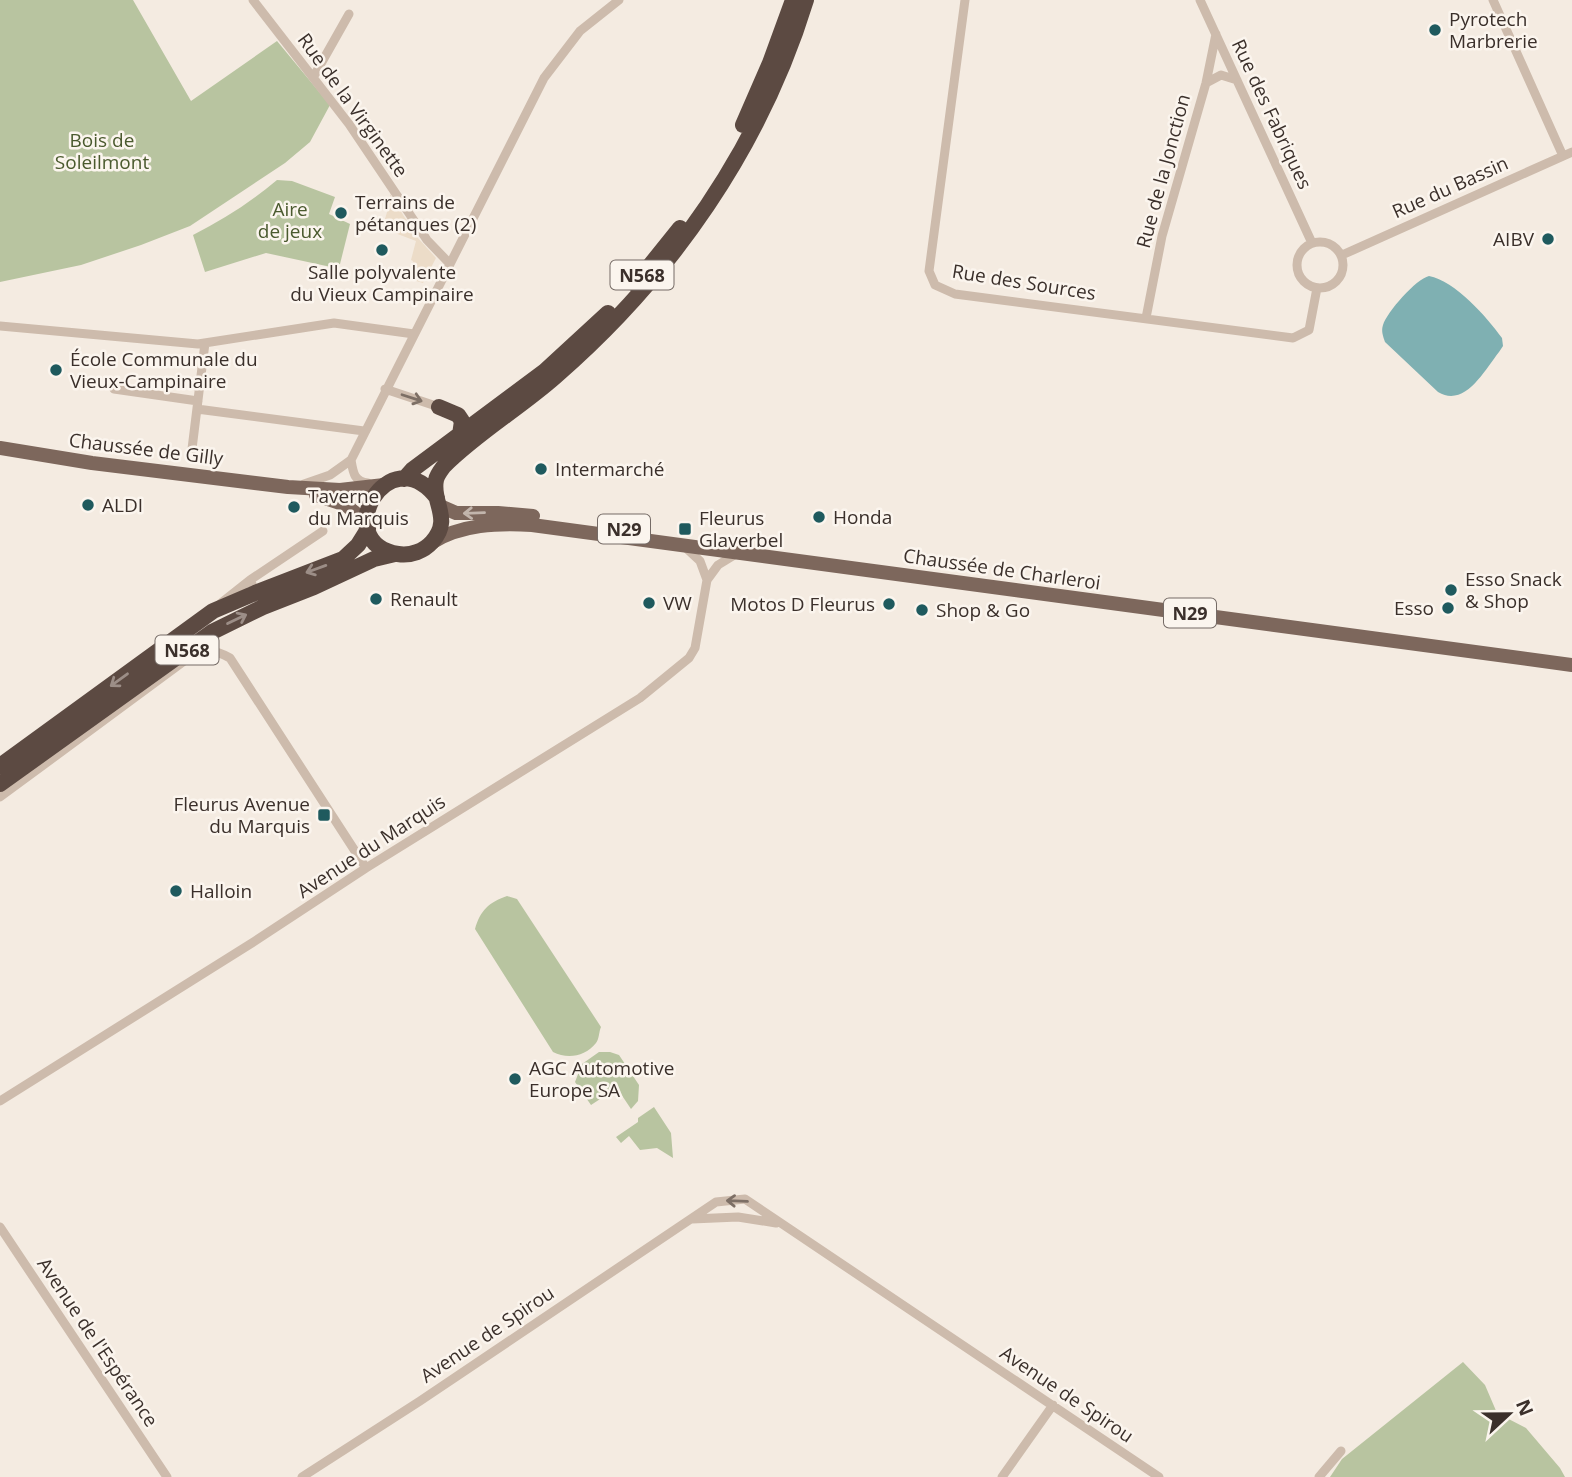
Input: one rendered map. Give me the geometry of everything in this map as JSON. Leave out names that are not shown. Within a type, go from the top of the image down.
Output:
[{"type":"highway","name":"N568","points":[[404,479],[412,470],[545,371],[589,331],[632,286],[684,223],[745,122],[771,64],[793,0]]},
{"type":"highway","name":"N568","points":[[438,502],[436,478],[443,466],[554,378],[596,340],[672,257],[725,178],[754,126],[785,64],[806,0]]},
{"type":"highway","points":[[439,407],[458,415],[463,421],[460,435]]},
{"type":"highway","points":[[404,479],[423,484],[438,502],[442,522],[436,538],[414,554],[395,554],[378,545],[367,526],[368,505],[377,490],[384,485],[404,479]]},
{"type":"highway","name":"N568","points":[[0,766],[213,611],[253,586],[343,559],[358,545],[367,526]]},
{"type":"highway","name":"N568","points":[[0,784],[212,632],[374,559],[395,554]]},
{"type":"main road","name":"Chaussée de Gilly","points":[[0,448],[92,463],[295,487],[340,490],[384,485]]},
{"type":"main road","name":"Chaussée de Gilly","points":[[295,487],[346,505],[367,526]]},
{"type":"main road","name":"Chaussée de Charleroi","points":[[438,502],[456,513],[524,515],[809,558],[1339,629],[1572,656]]},
{"type":"main road","name":"Chaussée de Charleroi","points":[[431,544],[453,533],[507,524],[542,526],[741,553],[809,558]]},
{"type":"main road","name":"Chaussée de Charleroi","points":[[1339,629],[1572,665]]},
{"type":"street","name":"Rue de la Virginette","points":[[253,0],[349,124],[427,240],[450,264]]},
{"type":"street","points":[[295,487],[330,475],[351,460],[544,78],[580,31],[619,0]]},
{"type":"street","name":"Rue des Sources","points":[[965,0],[929,271],[935,285],[955,293],[1293,338],[1309,330],[1317,288]]},
{"type":"street","name":"Rue des Fabriques","points":[[1200,0],[1312,243]]},
{"type":"street","points":[[1493,0],[1568,154]]},
{"type":"street","points":[[313,76],[349,14]]},
{"type":"street","name":"Rue de la Jonction","points":[[1146,318],[1162,236],[1206,83],[1216,34]]},
{"type":"street","points":[[1206,83],[1221,75],[1237,80]]},
{"type":"street","name":"Rue du Bassin","points":[[1342,255],[1568,154]]},
{"type":"street","points":[[1326,242],[1342,255],[1341,276],[1331,286],[1317,288],[1303,281],[1297,267],[1300,252],[1312,243],[1326,242]]},
{"type":"street","points":[[0,326],[205,343],[334,323],[414,334]]},
{"type":"street","points":[[191,457],[205,343]]},
{"type":"street","points":[[114,389],[364,431]]},
{"type":"street","points":[[385,389],[439,407]]},
{"type":"street","points":[[351,460],[354,476],[361,483],[384,485]]},
{"type":"street","points":[[253,586],[323,531]]},
{"type":"street","points":[[677,544],[700,561],[707,580]]},
{"type":"street","points":[[707,580],[718,565],[741,553]]},
{"type":"street","name":"Avenue du Marquis","points":[[0,1101],[366,868],[640,698],[689,658],[695,648],[707,580]]},
{"type":"street","points":[[0,797],[187,659],[204,650],[216,650],[230,658],[366,868]]},
{"type":"street","name":"Avenue de Spirou","points":[[302,1477],[716,1202],[745,1199],[1159,1477]]},
{"type":"street","name":"Avenue de Spirou","points":[[690,1219],[738,1217],[781,1224]]},
{"type":"street","name":"Avenue de l'Espérance","points":[[0,1227],[167,1477]]},
{"type":"street","points":[[1002,1477],[1053,1405]]},
{"type":"street","points":[[1319,1477],[1341,1451]]},
{"type":"green space","name":"Bois de Soleilmont","points":[[0,0],[133,0],[191,101],[277,41],[330,105],[310,142],[285,163],[190,226],[81,265],[0,282]]},
{"type":"green space","name":"Aire de jeux","points":[[277,180],[292,181],[335,197],[329,214],[350,224],[340,264],[331,267],[266,253],[205,272],[193,235],[236,210]]},
{"type":"green space","points":[[507,896],[517,899],[601,1027],[597,1042],[581,1054],[564,1056],[553,1052],[475,929],[486,908]]},
{"type":"green space","points":[[599,1052],[619,1055],[639,1085],[638,1101],[631,1109],[617,1088],[591,1105],[575,1082],[582,1064]]},
{"type":"green space","points":[[654,1107],[671,1133],[673,1158],[657,1148],[640,1150],[629,1136],[621,1143],[616,1137]]},
{"type":"green space","points":[[1463,1362],[1485,1385],[1497,1413],[1526,1428],[1565,1477],[1330,1477],[1342,1459]]},
{"type":"shaded area","points":[[390,194],[417,237],[436,258],[423,283],[410,279],[409,276],[416,241],[387,230],[389,223],[385,219]]},
{"type":"water","points":[[1429,276],[1460,292],[1502,338],[1503,346],[1480,377],[1457,395],[1448,396],[1438,392],[1385,342],[1383,336],[1383,325],[1396,305],[1410,289]]},
{"type":"place","name":"Pyrotech Marbrerie","points":[[1435,30]]},
{"type":"place","name":"Terrains de pétanques (2)","points":[[341,213]]},
{"type":"place","name":"AIBV","points":[[1548,239]]},
{"type":"place","name":"Salle polyvalente du Vieux Campinaire","points":[[382,250]]},
{"type":"place","name":"École Communale du Vieux-Campinaire","points":[[56,370]]},
{"type":"place","name":"Intermarché","points":[[541,469]]},
{"type":"place","name":"ALDI","points":[[88,505]]},
{"type":"place","name":"Taverne du Marquis","points":[[294,507]]},
{"type":"place","name":"Honda","points":[[819,517]]},
{"type":"place","name":"Fleurus Glaverbel","points":[[685,529]]},
{"type":"place","name":"Esso Snack & Shop","points":[[1451,590]]},
{"type":"place","name":"Renault","points":[[376,599]]},
{"type":"place","name":"VW","points":[[649,603]]},
{"type":"place","name":"Motos D Fleurus","points":[[889,604]]},
{"type":"place","name":"Esso","points":[[1448,608]]},
{"type":"place","name":"Shop & Go","points":[[922,610]]},
{"type":"place","name":"Fleurus Avenue du Marquis","points":[[324,815]]},
{"type":"place","name":"Halloin","points":[[176,891]]},
{"type":"place","name":"AGC Automotive Europe SA","points":[[515,1079]]}]
